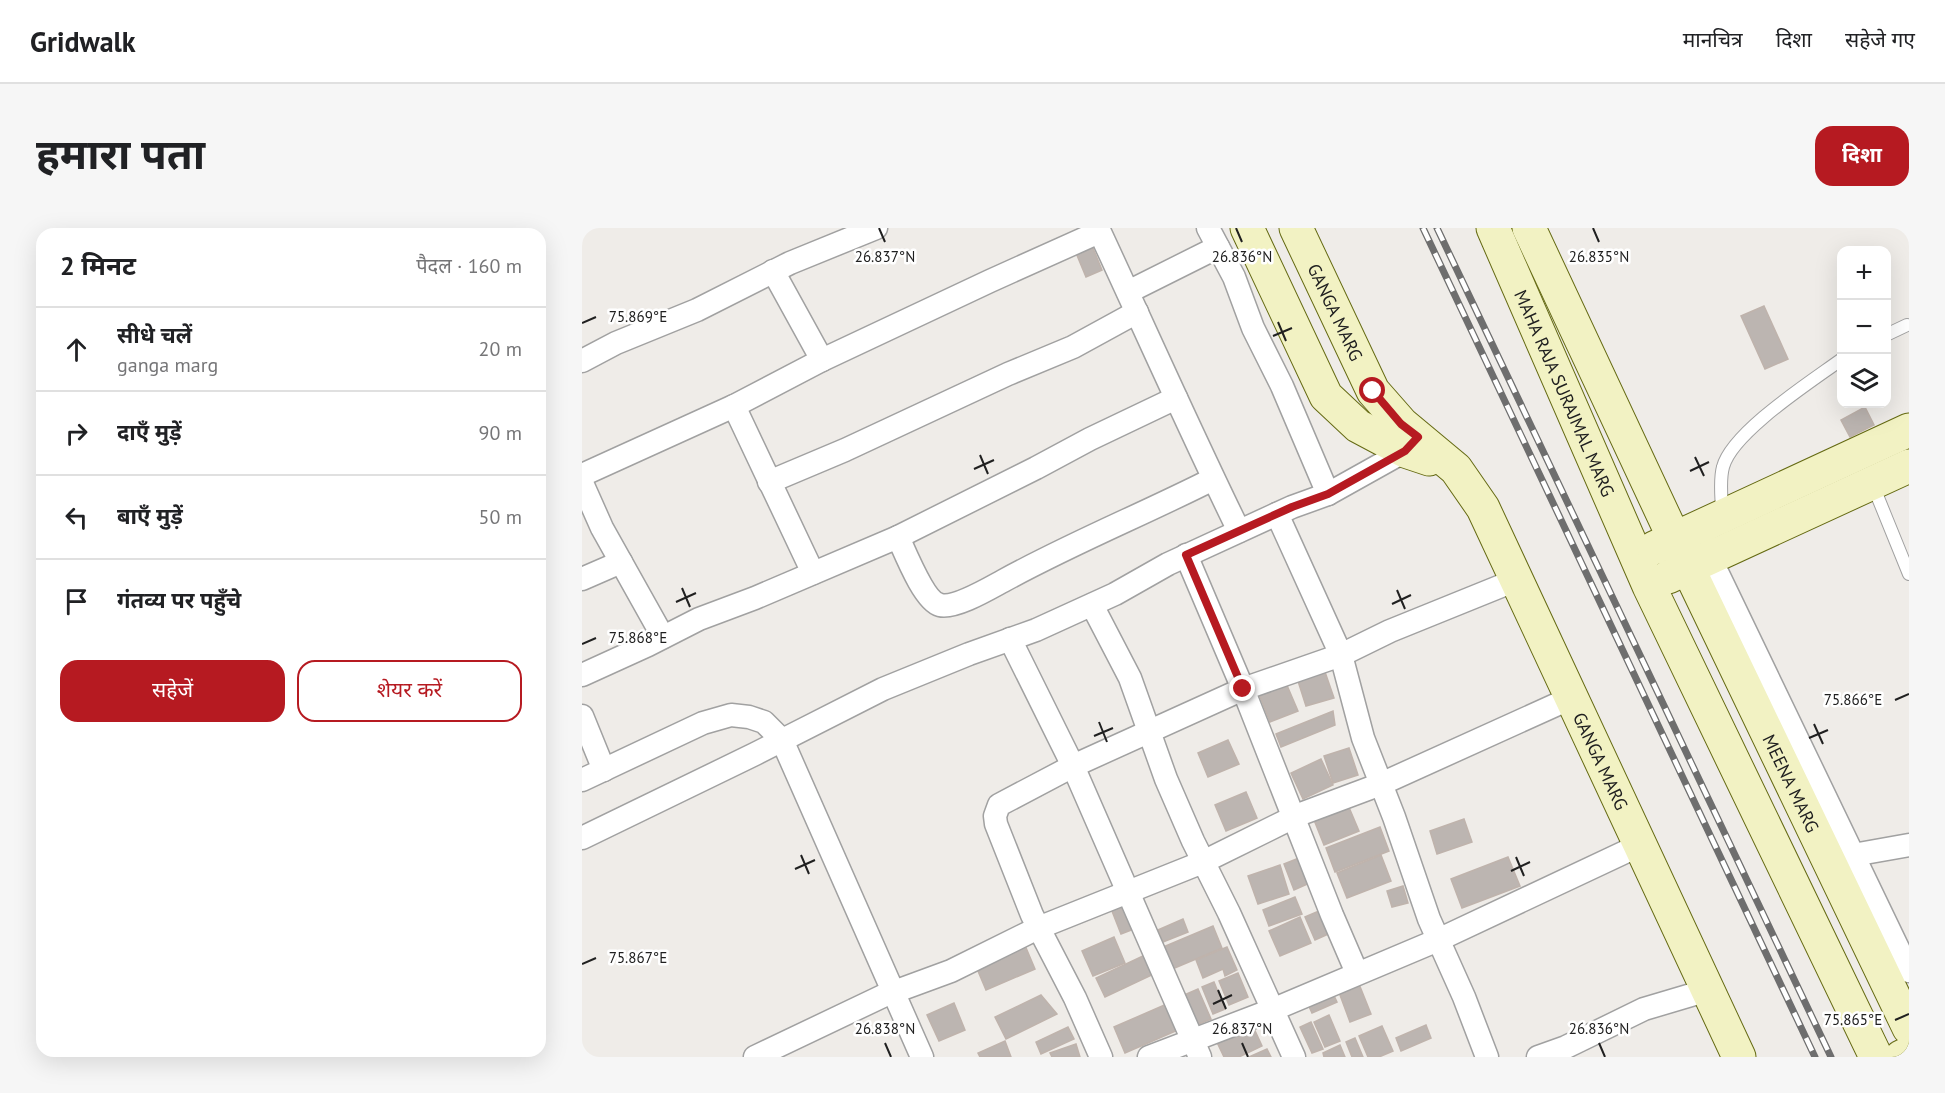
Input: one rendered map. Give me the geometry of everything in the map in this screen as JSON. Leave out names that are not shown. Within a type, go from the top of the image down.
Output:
[{"type":"street","points":[[582,361],[616,343],[697,310],[773,271],[876,228]]},
{"type":"street","name":"GANGA MARG","points":[[1247,228],[1326,396],[1358,426],[1411,444],[1456,469],[1482,508],[1739,1057]]},
{"type":"street","name":"GANGA MARG","points":[[1296,228],[1373,391],[1401,424],[1411,444]]},
{"type":"street","name":"MAHA RAJA SURAJMAL MARG","points":[[1493,228],[1649,586],[1876,1057]]},
{"type":"street","name":"MAHA RAJA SURAJMAL MARG","points":[[1529,228],[1698,527]]},
{"type":"street","points":[[582,475],[734,406],[822,360],[1099,230],[1239,531]]},
{"type":"street","points":[[769,482],[1073,347],[1213,237],[1234,277],[1253,328],[1282,386],[1328,494]]},
{"type":"street","points":[[773,271],[822,360]]},
{"type":"street","points":[[582,675],[699,619],[898,537],[1176,398]]},
{"type":"street","points":[[734,406],[813,573]]},
{"type":"street","points":[[1636,557],[1909,430]]},
{"type":"street","points":[[582,838],[883,689],[1036,630],[1092,605],[1186,555],[1328,494],[1411,444]]},
{"type":"street","points":[[1649,586],[1909,466]]},
{"type":"street","points":[[898,537],[915,575],[932,600],[939,605],[951,606],[1213,479]]},
{"type":"street","points":[[582,483],[602,528],[663,637]]},
{"type":"street","points":[[1277,514],[1341,655],[1363,738],[1429,919],[1487,1057]]},
{"type":"street","name":"MEENA MARG","points":[[1698,527],[1699,562],[1909,1028]]},
{"type":"street","points":[[1186,555],[1243,689],[1332,915],[1358,973]]},
{"type":"street","points":[[582,579],[621,562]]},
{"type":"street","points":[[1699,562],[1853,855],[1909,971]]},
{"type":"street","points":[[1101,1057],[1076,998],[1038,928],[996,824],[995,816],[999,806],[1073,766],[1149,730],[1243,689],[1341,655],[1390,631],[1516,580]]},
{"type":"street","points":[[1092,605],[1130,678],[1166,778],[1294,1057]]},
{"type":"street","points":[[1010,639],[1073,766],[1196,1048]]},
{"type":"street","points":[[755,1057],[892,992],[951,971],[1038,928],[1203,862],[1294,817],[1381,783],[1571,698]]},
{"type":"street","points":[[582,780],[703,723],[731,715],[764,722],[783,740],[922,1057]]},
{"type":"street","points":[[582,716],[604,770]]},
{"type":"street","points":[[1853,855],[1909,844]]},
{"type":"street","points":[[1149,1057],[1196,1048],[1272,1010],[1438,939],[1640,845]]},
{"type":"street","points":[[1538,1057],[1589,1047],[1644,1009],[1708,990]]},
{"type":"street","points":[[1901,1057],[1909,1053]]},
{"type":"lane","points":[[1891,333],[1907,325]]},
{"type":"lane","points":[[1698,527],[1722,467],[1737,442],[1772,411],[1837,363]]},
{"type":"lane","points":[[1872,483],[1909,574]]},
{"type":"building","points":[[1090,241],[1102,270],[1086,277],[1074,248]]},
{"type":"building","points":[[1764,306],[1788,359],[1765,369],[1741,316]]},
{"type":"building","points":[[1866,408],[1874,425],[1850,437],[1841,420]]},
{"type":"building","points":[[1324,669],[1334,698],[1306,706],[1297,678]]},
{"type":"building","points":[[1286,683],[1298,711],[1270,722],[1259,694]]},
{"type":"building","points":[[1333,711],[1335,725],[1281,747],[1276,734]]},
{"type":"building","points":[[1228,740],[1239,764],[1208,777],[1198,753]]},
{"type":"building","points":[[1349,748],[1358,775],[1333,783],[1324,756]]},
{"type":"building","points":[[1321,759],[1333,785],[1303,799],[1291,773]]},
{"type":"building","points":[[1246,792],[1257,818],[1226,831],[1215,805]]},
{"type":"building","points":[[1348,805],[1359,831],[1324,845],[1314,820]]},
{"type":"building","points":[[1464,819],[1472,842],[1437,854],[1430,831]]},
{"type":"building","points":[[1380,827],[1389,851],[1335,872],[1326,848]]},
{"type":"building","points":[[1381,855],[1391,881],[1347,898],[1337,873]]},
{"type":"building","points":[[1304,856],[1314,881],[1294,890],[1284,864]]},
{"type":"building","points":[[1508,857],[1520,886],[1462,908],[1451,879]]},
{"type":"building","points":[[1280,865],[1289,894],[1258,904],[1248,876]]},
{"type":"building","points":[[1403,886],[1408,903],[1392,907],[1387,891]]},
{"type":"building","points":[[1295,897],[1302,914],[1269,926],[1263,910]]},
{"type":"building","points":[[1128,899],[1139,927],[1121,934],[1110,906]]},
{"type":"building","points":[[1326,908],[1335,931],[1315,940],[1305,917]]},
{"type":"building","points":[[1300,917],[1311,943],[1280,956],[1269,931]]},
{"type":"building","points":[[1183,919],[1188,932],[1163,942],[1158,930]]},
{"type":"building","points":[[1213,926],[1222,948],[1170,970],[1161,948]]},
{"type":"building","points":[[1114,937],[1125,963],[1093,976],[1082,951]]},
{"type":"building","points":[[1024,943],[1035,969],[986,990],[975,964]]},
{"type":"building","points":[[1227,947],[1237,970],[1225,976],[1223,969],[1203,978],[1196,960]]},
{"type":"building","points":[[1145,955],[1154,974],[1105,997],[1096,978]]},
{"type":"building","points":[[1238,973],[1248,997],[1229,1005],[1219,981]]},
{"type":"building","points":[[1357,979],[1371,1014],[1350,1022],[1337,987]]},
{"type":"building","points":[[1214,982],[1225,1009],[1213,1014],[1202,987]]},
{"type":"building","points":[[1198,989],[1211,1019],[1194,1026],[1182,996]]},
{"type":"building","points":[[1331,989],[1337,1002],[1312,1013],[1306,1000]]},
{"type":"building","points":[[1041,995],[1057,1014],[1006,1039],[995,1017]]},
{"type":"building","points":[[954,1003],[965,1030],[939,1041],[927,1015]]},
{"type":"building","points":[[1169,1003],[1180,1029],[1125,1053],[1114,1027]]},
{"type":"building","points":[[1329,1015],[1340,1041],[1325,1047],[1314,1022]]},
{"type":"building","points":[[1251,1022],[1262,1046],[1239,1057],[1224,1057],[1215,1038]]},
{"type":"building","points":[[1311,1022],[1323,1049],[1312,1053],[1300,1027]]},
{"type":"building","points":[[1426,1025],[1431,1038],[1401,1051],[1396,1038]]},
{"type":"building","points":[[1382,1026],[1393,1051],[1379,1057],[1368,1057],[1359,1036]]},
{"type":"building","points":[[1068,1027],[1074,1039],[1041,1054],[1036,1042]]},
{"type":"building","points":[[1355,1038],[1363,1057],[1352,1057],[1346,1042]]},
{"type":"building","points":[[1005,1041],[1011,1057],[980,1057],[978,1053]]},
{"type":"building","points":[[1076,1044],[1080,1057],[1052,1057],[1050,1053]]},
{"type":"building","points":[[1340,1045],[1345,1057],[1324,1057],[1323,1053]]},
{"type":"building","points":[[1267,1049],[1271,1057],[1249,1057]]},
{"type":"railway","points":[[1423,228],[1815,1057]]},
{"type":"railway","points":[[1437,228],[1831,1057]]},
{"type":"route","points":[[1243,689],[1186,555],[1292,507],[1328,494],[1405,451],[1418,437],[1401,424],[1373,391]]}]
